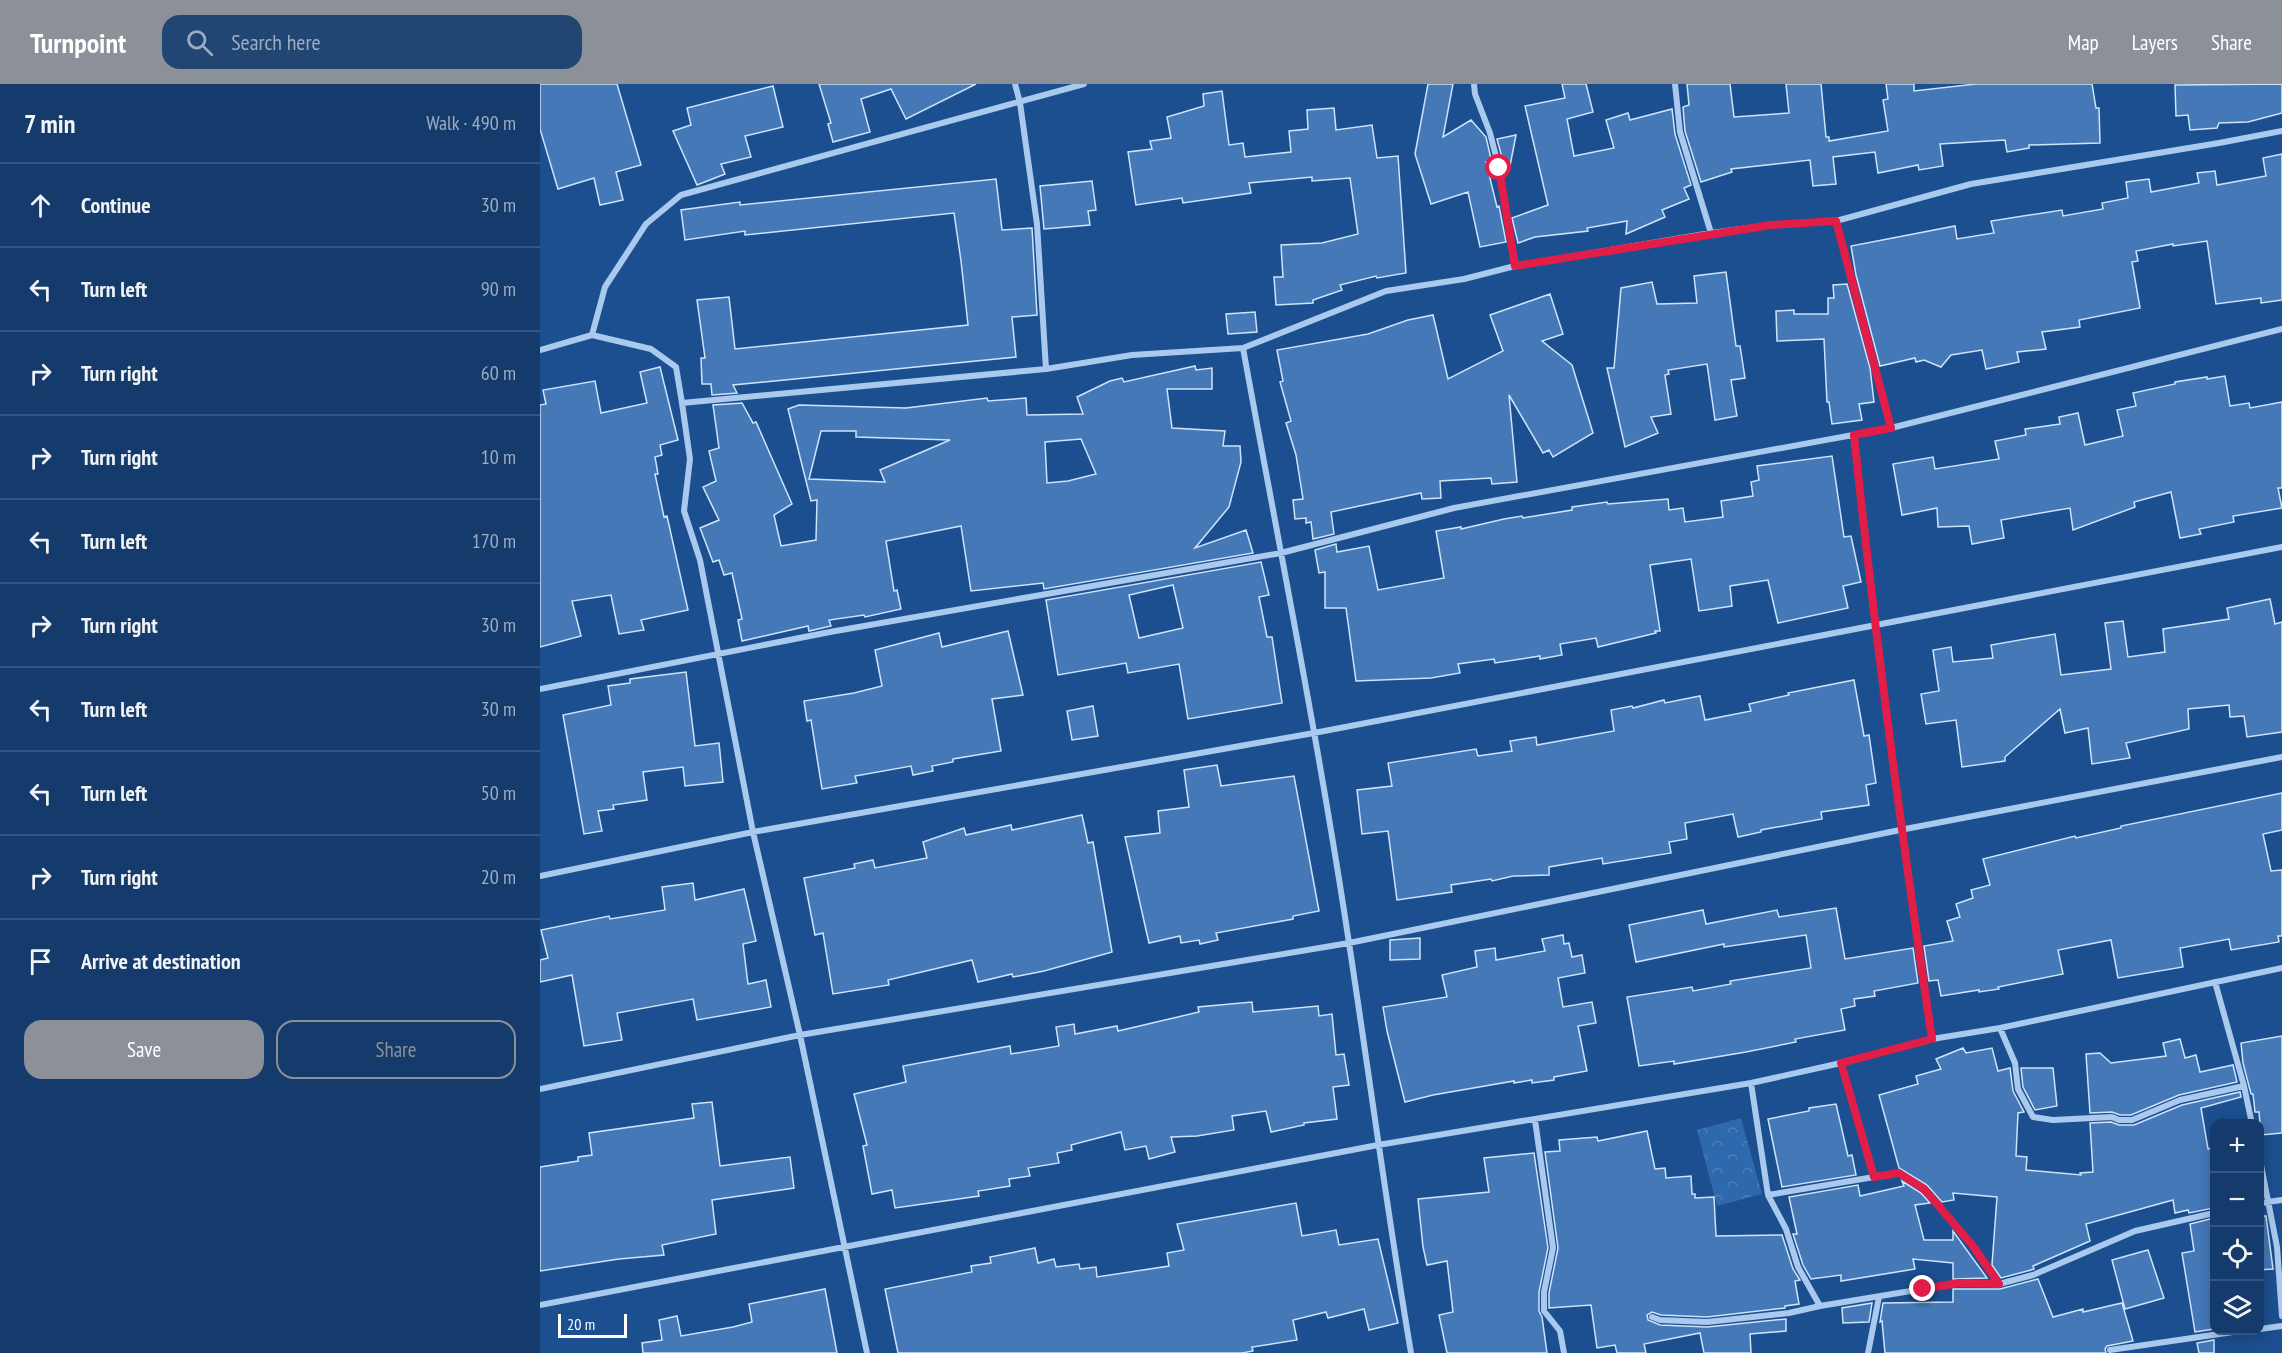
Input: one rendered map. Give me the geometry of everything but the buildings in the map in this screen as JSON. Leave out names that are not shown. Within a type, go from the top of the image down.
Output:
[{"type":"street","points":[[1015,84],[1020,103],[1037,224],[1046,369]]},
{"type":"street","points":[[592,335],[605,287],[646,224],[681,195],[1084,84]]},
{"type":"street","points":[[1474,84],[1475,94],[1490,133],[1499,168],[1515,266]]},
{"type":"street","points":[[1675,84],[1680,132],[1712,233]]},
{"type":"street","points":[[682,403],[1046,369],[1132,355],[1243,348],[1386,291],[1464,279],[1515,266],[1712,233],[1771,225],[1836,221],[1971,184],[2282,131]]},
{"type":"street","points":[[1836,221],[1891,428]]},
{"type":"street","points":[[540,689],[830,632],[1281,553],[1454,508],[1891,428],[2282,329]]},
{"type":"street","points":[[540,350],[592,335],[651,349],[676,367],[690,459],[684,511],[700,560],[753,832],[800,1035],[867,1353]]},
{"type":"street","points":[[1243,348],[1314,733],[1349,943],[1410,1353]]},
{"type":"street","points":[[1854,435],[1874,625],[1900,830],[1932,1039]]},
{"type":"street","points":[[540,876],[753,832],[1314,733],[2282,547]]},
{"type":"street","points":[[540,1089],[800,1035],[1349,943],[1900,830],[2282,757]]},
{"type":"street","points":[[540,1305],[1378,1145],[1751,1083],[1841,1063],[1932,1039],[2000,1028],[2282,968]]},
{"type":"street","points":[[2215,982],[2251,1119]]},
{"type":"street","points":[[2000,1028],[2015,1063],[2018,1089],[2033,1117],[2053,1120],[2112,1117],[2132,1120],[2180,1100],[2244,1086]]},
{"type":"street","points":[[1841,1063],[1874,1177]]},
{"type":"street","points":[[1751,1083],[1768,1195],[1786,1229],[1798,1266],[1820,1306]]},
{"type":"street","points":[[1535,1120],[1553,1248],[1544,1292],[1544,1311],[1560,1331],[1564,1353]]},
{"type":"street","points":[[1768,1195],[1899,1173],[1924,1189],[1973,1246],[1999,1284]]},
{"type":"street","points":[[2262,1173],[2277,1247],[2282,1316]]},
{"type":"street","points":[[2264,1202],[2282,1200]]},
{"type":"street","points":[[1652,1317],[1707,1322],[1790,1313],[1959,1283],[1999,1284],[2033,1275],[2135,1231],[2210,1214]]},
{"type":"street","points":[[1869,1353],[1879,1297]]},
{"type":"street","points":[[2264,1328],[2282,1326]]},
{"type":"street","points":[[2110,1350],[2213,1335]]},
{"type":"green space","points":[[1741,1118],[1762,1194],[1717,1206],[1697,1130]]},
{"type":"route","points":[[1499,168],[1515,266],[1712,233],[1771,225],[1836,221],[1891,428],[1854,435],[1874,625],[1900,830],[1932,1039],[1841,1063],[1874,1177],[1899,1173],[1924,1189],[1973,1246],[1999,1284],[1959,1283],[1923,1289]]}]
